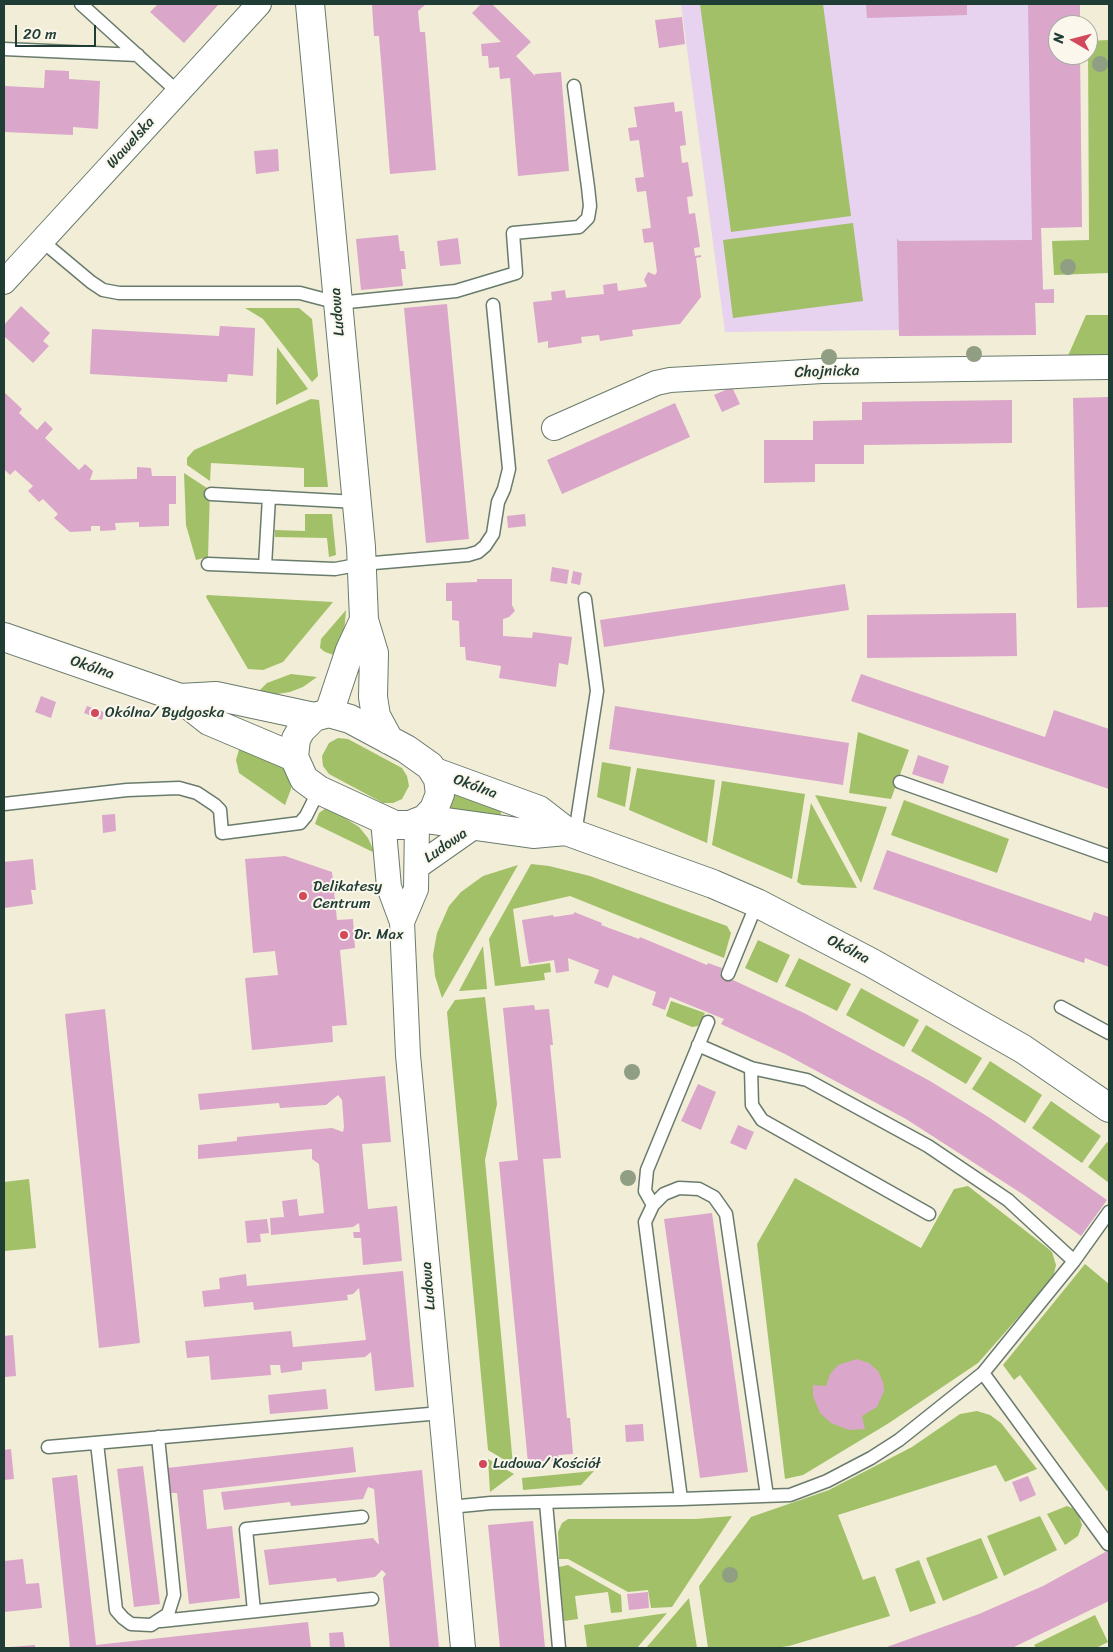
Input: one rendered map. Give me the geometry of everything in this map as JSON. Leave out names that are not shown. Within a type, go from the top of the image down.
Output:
[{"type":"street","name":"Wawelska","points":[[4,282],[259,4]]},
{"type":"street","name":"Ludowa","points":[[310,4],[362,564],[364,620],[374,653],[373,698],[376,716],[389,740]]},
{"type":"street","name":"Chojnicka","points":[[554,428],[656,383],[670,380],[822,371],[1109,367]]},
{"type":"street","name":"Ludowa","points":[[321,715],[340,681],[350,650],[364,620]]},
{"type":"street","name":"Okólna","points":[[4,637],[180,698],[209,721],[294,757],[304,779],[319,790],[383,820],[403,826],[421,821],[533,834],[570,832]]},
{"type":"street","points":[[282,710],[340,681]]},
{"type":"street","name":"Okólna","points":[[180,698],[216,696],[282,710],[350,719],[422,760],[435,772],[539,810],[570,832],[713,884],[757,903],[872,963],[1014,1044],[1109,1108]]},
{"type":"street","points":[[294,757],[296,739],[306,723],[321,715]]},
{"type":"street","points":[[421,821],[434,809],[440,794],[435,772]]},
{"type":"street","name":"Ludowa","points":[[383,820],[389,888],[402,922],[408,1055],[463,1648]]},
{"type":"street","name":"Ludowa","points":[[402,922],[416,889],[421,821]]},
{"type":"street","name":"Ludowa","points":[[418,866],[474,826]]},
{"type":"lane","points":[[80,4],[178,92]]},
{"type":"lane","points":[[4,49],[138,55]]},
{"type":"lane","points":[[42,241],[91,282],[111,292],[139,294],[300,293],[338,303],[456,291],[516,273],[513,233],[579,227],[588,218],[590,206],[574,86]]},
{"type":"lane","points":[[208,564],[335,569],[362,564],[468,555],[478,552],[493,534],[498,502],[504,489],[509,469],[493,305]]},
{"type":"lane","points":[[211,494],[356,502]]},
{"type":"lane","points":[[265,566],[269,497]]},
{"type":"lane","points":[[570,832],[597,691],[585,599]]},
{"type":"lane","points":[[900,782],[1109,856]]},
{"type":"lane","points":[[4,804],[127,790],[180,788],[197,793],[220,810],[222,833],[300,823],[306,816],[319,790]]},
{"type":"lane","points":[[728,974],[757,903]]},
{"type":"lane","points":[[1061,1007],[1109,1033]]},
{"type":"lane","points":[[653,1205],[645,1191],[647,1170],[708,1022]]},
{"type":"lane","points":[[698,1045],[751,1068],[807,1080],[928,1146],[1008,1200],[1074,1261]]},
{"type":"lane","points":[[751,1068],[752,1105],[762,1120],[929,1214]]},
{"type":"lane","points":[[681,1499],[645,1222],[653,1205],[664,1194],[679,1188],[699,1189],[714,1197],[726,1214],[767,1496]]},
{"type":"lane","points":[[450,1508],[492,1503],[790,1495],[804,1490],[871,1458],[899,1440],[983,1373],[1074,1261],[1105,1228],[1109,1212]]},
{"type":"lane","points":[[983,1373],[1107,1537]]},
{"type":"lane","points":[[48,1447],[441,1413]]},
{"type":"lane","points":[[158,1438],[174,1595],[168,1614],[161,1621]]},
{"type":"lane","points":[[97,1443],[116,1610],[122,1618],[136,1625],[151,1625],[161,1621],[372,1600]]},
{"type":"lane","points":[[546,1503],[559,1648]]},
{"type":"lane","points":[[254,1611],[246,1529],[362,1517]]},
{"type":"shaded area","points":[[681,4],[1080,4],[1080,15],[1048,15],[1048,65],[1080,65],[1082,227],[1041,228],[1043,289],[1054,289],[1054,303],[1035,303],[1036,335],[899,336],[899,330],[725,332]]},
{"type":"green space","points":[[700,4],[823,4],[851,216],[731,232]]},
{"type":"green space","points":[[1109,40],[1109,273],[1054,275],[1052,241],[1089,240],[1088,65],[1098,65],[1098,41]]},
{"type":"green space","points":[[853,223],[863,301],[733,318],[723,240]]},
{"type":"green space","points":[[245,308],[299,308],[312,319],[318,376],[312,382],[263,319]]},
{"type":"green space","points":[[1086,315],[1109,315],[1109,356],[1067,358]]},
{"type":"green space","points":[[277,347],[308,389],[276,405]]},
{"type":"green space","points":[[311,399],[319,400],[328,487],[304,487],[304,468],[211,463],[210,481],[187,465],[187,458],[194,450]]},
{"type":"green space","points":[[184,473],[210,490],[208,557],[196,560],[186,525]]},
{"type":"green space","points":[[305,514],[332,514],[336,555],[329,557],[327,538],[275,537],[275,530],[305,531]]},
{"type":"green space","points":[[207,595],[333,602],[283,662],[263,670],[248,669],[206,597]]},
{"type":"green space","points":[[346,610],[344,634],[337,656],[325,652],[320,648],[321,639]]},
{"type":"green space","points":[[291,674],[317,677],[303,687],[290,692],[271,695],[259,691],[267,683]]},
{"type":"green space","points":[[858,732],[909,750],[891,799],[849,793]]},
{"type":"green space","points":[[338,738],[348,739],[402,768],[407,776],[409,786],[402,799],[393,803],[383,803],[329,774],[323,766],[322,756],[329,743]]},
{"type":"green space","points":[[240,746],[284,768],[291,781],[291,789],[285,805],[239,773],[236,760]]},
{"type":"green space","points":[[602,762],[631,767],[625,807],[597,797]]},
{"type":"green space","points":[[637,768],[715,780],[707,843],[629,810]]},
{"type":"green space","points":[[722,781],[805,794],[792,879],[712,845]]},
{"type":"green space","points":[[453,793],[502,808],[500,818],[449,810],[449,795]]},
{"type":"green space","points":[[815,795],[887,807],[861,883]]},
{"type":"green space","points":[[904,800],[1009,839],[997,873],[891,835]]},
{"type":"green space","points":[[811,803],[857,888],[802,885],[797,882]]},
{"type":"green space","points":[[326,808],[331,809],[359,827],[368,838],[375,853],[315,824],[319,813]]},
{"type":"green space","points":[[531,864],[549,866],[590,876],[727,926],[731,933],[724,958],[570,896],[513,909],[521,967],[550,963],[551,972],[544,973],[545,980],[495,986],[489,939]]},
{"type":"green space","points":[[518,865],[442,998],[435,976],[433,955],[437,933],[449,906],[461,892],[483,876]]},
{"type":"green space","points":[[758,940],[790,955],[777,983],[745,968]]},
{"type":"green space","points":[[483,946],[487,989],[459,991]]},
{"type":"green space","points":[[799,958],[851,984],[837,1011],[785,986]]},
{"type":"green space","points":[[861,988],[919,1020],[904,1047],[846,1015]]},
{"type":"green space","points":[[485,997],[497,1104],[485,1160],[513,1465],[488,1450],[447,1012],[455,1000]]},
{"type":"green space","points":[[671,1001],[705,1013],[698,1026],[692,1027],[666,1016]]},
{"type":"green space","points":[[926,1025],[982,1058],[966,1084],[911,1051]]},
{"type":"green space","points":[[990,1061],[1042,1095],[1025,1123],[972,1089]]},
{"type":"green space","points":[[1051,1101],[1101,1136],[1082,1163],[1032,1128]]},
{"type":"green space","points":[[1107,1142],[1109,1144],[1109,1183],[1088,1167]]},
{"type":"green space","points":[[795,1178],[921,1248],[954,1189],[968,1186],[1052,1252],[1056,1265],[1053,1278],[978,1363],[889,1423],[803,1475],[785,1479],[757,1244]]},
{"type":"green space","points":[[29,1179],[36,1248],[4,1251],[4,1182]]},
{"type":"green space","points":[[1085,1264],[1109,1284],[1109,1490],[1107,1491],[1020,1375],[1014,1380],[1003,1365]]},
{"type":"green space","points":[[977,1411],[990,1415],[1001,1423],[1037,1469],[1005,1482],[996,1465],[838,1515],[863,1580],[875,1576],[890,1616],[789,1646],[774,1648],[708,1648],[699,1586],[751,1517],[829,1490],[912,1447],[960,1414]]},
{"type":"green space","points":[[488,1459],[514,1474],[490,1492]]},
{"type":"green space","points":[[594,1471],[581,1485],[523,1490],[522,1478]]},
{"type":"green space","points":[[1067,1506],[1077,1510],[1082,1525],[1078,1536],[1065,1545],[1047,1514]]},
{"type":"green space","points":[[732,1516],[672,1607],[651,1608],[648,1590],[628,1592],[568,1559],[559,1559],[558,1532],[562,1523],[568,1519],[696,1519]]},
{"type":"green space","points":[[1040,1516],[1057,1550],[1004,1576],[987,1536]]},
{"type":"green space","points":[[981,1538],[998,1578],[943,1601],[926,1558]]},
{"type":"green space","points":[[919,1560],[936,1603],[910,1612],[895,1569]]},
{"type":"green space","points":[[568,1565],[621,1595],[622,1612],[611,1613],[608,1592],[575,1596],[578,1619],[564,1621],[559,1567]]},
{"type":"green space","points":[[689,1598],[697,1648],[646,1648]]},
{"type":"green space","points":[[667,1613],[637,1648],[587,1648],[584,1625]]},
{"type":"green space","points":[[1095,1615],[1108,1642],[1096,1648],[1036,1648],[1034,1645]]},
{"type":"building","points":[[158,4],[219,4],[184,43],[150,12]]},
{"type":"building","points":[[372,4],[426,4],[418,11],[420,32],[425,32],[436,170],[390,174],[379,36],[374,36]]},
{"type":"building","points":[[481,4],[492,4],[531,42],[516,56],[535,76],[535,74],[561,72],[569,171],[518,176],[510,78],[500,79],[499,67],[489,68],[488,56],[482,56],[481,44],[501,42],[472,13]]},
{"type":"building","points":[[866,4],[967,4],[967,15],[867,18]]},
{"type":"building","points":[[1028,4],[1080,4],[1080,15],[1048,15],[1048,65],[1080,65],[1082,227],[1041,228],[1043,290],[1054,289],[1054,303],[1035,303],[1036,335],[899,336],[897,238],[899,241],[1032,240]]},
{"type":"building","points":[[682,17],[685,44],[659,48],[655,20]]},
{"type":"building","points":[[45,70],[69,71],[69,79],[100,81],[98,129],[73,127],[73,135],[4,132],[4,86],[44,88]]},
{"type":"building","points":[[674,102],[675,112],[682,111],[686,145],[680,146],[682,163],[688,162],[693,196],[687,197],[689,214],[695,213],[700,247],[694,248],[695,256],[701,255],[701,257],[696,258],[701,297],[680,324],[632,330],[633,336],[600,341],[599,335],[581,337],[582,343],[548,348],[548,341],[538,343],[533,302],[552,300],[551,292],[565,290],[566,298],[604,294],[603,285],[617,283],[618,291],[646,287],[644,280],[648,272],[655,275],[657,272],[653,242],[644,243],[642,229],[651,228],[646,191],[637,192],[635,178],[644,177],[639,140],[630,141],[628,128],[637,127],[634,107]]},
{"type":"building","points":[[278,149],[279,171],[256,174],[254,151]]},
{"type":"building","points":[[398,235],[400,251],[404,251],[406,269],[401,269],[403,286],[361,290],[356,239]]},
{"type":"building","points":[[458,238],[461,264],[440,266],[437,241]]},
{"type":"building","points":[[447,304],[469,539],[426,543],[404,308]]},
{"type":"building","points":[[21,306],[50,333],[43,341],[49,346],[33,363],[4,336],[4,325]]},
{"type":"building","points":[[220,326],[255,328],[253,376],[228,374],[227,382],[90,374],[92,329],[219,336]]},
{"type":"building","points":[[732,387],[740,404],[722,412],[714,395]]},
{"type":"building","points":[[4,392],[22,409],[19,413],[37,430],[45,421],[53,429],[45,438],[79,470],[85,464],[93,471],[90,480],[137,479],[137,467],[151,468],[152,476],[176,476],[176,504],[169,504],[169,526],[139,527],[139,522],[115,523],[116,530],[100,531],[100,526],[91,526],[91,531],[70,532],[54,518],[58,514],[43,499],[39,502],[28,491],[33,486],[15,470],[10,475],[4,469]]},
{"type":"building","points":[[1108,397],[1109,607],[1077,608],[1073,398]]},
{"type":"building","points":[[1012,400],[1012,443],[864,445],[864,464],[815,464],[815,482],[764,483],[764,440],[813,440],[813,421],[862,420],[862,402]]},
{"type":"building","points":[[675,403],[690,437],[562,494],[547,460]]},
{"type":"building","points":[[525,514],[526,526],[508,528],[507,516]]},
{"type":"building","points":[[552,567],[569,570],[567,584],[550,581]]},
{"type":"building","points":[[573,571],[582,573],[580,585],[571,583]]},
{"type":"building","points":[[477,579],[512,579],[512,605],[515,611],[509,617],[503,619],[503,636],[532,638],[533,632],[572,637],[568,665],[559,663],[556,687],[499,678],[501,666],[466,660],[465,647],[460,647],[459,621],[452,620],[452,601],[446,601],[446,583],[477,582]]},
{"type":"building","points":[[845,584],[849,610],[604,647],[600,620]]},
{"type":"building","points":[[1016,613],[1017,656],[867,658],[867,615]]},
{"type":"building","points":[[861,674],[1045,737],[1054,710],[1109,729],[1109,789],[851,701]]},
{"type":"building","points":[[41,696],[56,702],[51,718],[35,712]]},
{"type":"building","points":[[87,706],[104,712],[102,720],[84,713]]},
{"type":"building","points":[[615,706],[849,743],[843,785],[609,749]]},
{"type":"building","points":[[918,755],[949,766],[943,784],[912,774]]},
{"type":"building","points":[[115,814],[116,831],[103,833],[102,815]]},
{"type":"building","points":[[887,850],[1091,921],[1094,912],[1109,917],[1109,967],[1085,958],[1084,963],[873,889]]},
{"type":"building","points":[[285,856],[332,872],[337,920],[353,919],[355,948],[340,950],[347,1025],[332,1026],[333,1042],[252,1050],[245,978],[278,975],[275,951],[253,953],[245,859]]},
{"type":"building","points":[[33,859],[36,890],[31,890],[33,904],[4,908],[4,862]]},
{"type":"building","points":[[574,912],[602,923],[601,925],[639,939],[640,937],[707,965],[708,963],[722,968],[720,974],[804,1013],[930,1081],[990,1118],[1107,1200],[1081,1236],[1024,1195],[906,1119],[785,1054],[721,1024],[724,1019],[670,997],[665,1010],[652,1005],[656,992],[613,975],[608,988],[594,983],[599,970],[568,958],[569,971],[556,973],[554,960],[529,964],[522,920],[574,914]]},
{"type":"building","points":[[534,1005],[535,1010],[549,1009],[553,1045],[550,1045],[561,1158],[543,1159],[567,1418],[570,1418],[573,1454],[558,1455],[559,1460],[528,1463],[499,1162],[518,1160],[503,1008]]},
{"type":"building","points":[[105,1009],[140,1343],[99,1348],[65,1014]]},
{"type":"building","points":[[385,1076],[391,1142],[362,1144],[368,1209],[397,1206],[402,1261],[363,1265],[361,1238],[354,1238],[353,1232],[360,1232],[359,1223],[353,1227],[271,1235],[270,1218],[284,1217],[282,1201],[297,1199],[299,1216],[324,1213],[319,1164],[312,1159],[312,1149],[198,1159],[198,1145],[237,1141],[237,1137],[332,1128],[343,1132],[344,1127],[342,1100],[338,1095],[326,1105],[280,1108],[279,1103],[200,1110],[198,1094]]},
{"type":"building","points":[[698,1084],[716,1092],[701,1130],[681,1121]]},
{"type":"building","points":[[738,1125],[754,1132],[746,1150],[730,1143]]},
{"type":"building","points":[[712,1213],[748,1472],[700,1478],[664,1219]]},
{"type":"building","points":[[267,1219],[269,1233],[260,1234],[261,1242],[247,1243],[245,1221]]},
{"type":"building","points":[[403,1271],[414,1387],[375,1391],[371,1352],[365,1357],[302,1362],[302,1370],[281,1373],[280,1365],[270,1365],[271,1375],[211,1380],[209,1356],[187,1358],[185,1341],[291,1331],[293,1347],[366,1340],[359,1288],[353,1294],[347,1295],[348,1300],[254,1310],[253,1302],[204,1307],[202,1291],[220,1289],[219,1278],[246,1274],[247,1286]]},
{"type":"building","points":[[13,1335],[16,1376],[4,1377],[4,1336]]},
{"type":"building","points":[[857,1359],[869,1363],[878,1371],[883,1382],[884,1391],[877,1407],[862,1416],[865,1429],[849,1430],[831,1423],[820,1413],[813,1396],[813,1385],[826,1386],[830,1374],[838,1365]]},
{"type":"building","points":[[326,1389],[328,1409],[270,1414],[268,1395]]},
{"type":"building","points":[[643,1424],[644,1441],[626,1442],[625,1425]]},
{"type":"building","points":[[353,1447],[356,1472],[203,1490],[207,1529],[232,1526],[240,1598],[189,1604],[177,1493],[169,1493],[167,1468]]},
{"type":"building","points":[[11,1449],[14,1479],[4,1480],[4,1450]]},
{"type":"building","points":[[143,1466],[160,1604],[134,1607],[117,1469]]},
{"type":"building","points":[[422,1470],[439,1648],[390,1648],[383,1578],[386,1574],[382,1570],[375,1577],[337,1582],[336,1578],[269,1585],[264,1550],[373,1538],[379,1545],[374,1489],[368,1487],[363,1499],[291,1506],[290,1502],[224,1510],[221,1492]]},
{"type":"building","points":[[77,1475],[96,1645],[308,1622],[311,1648],[70,1648],[52,1478]]},
{"type":"building","points":[[1028,1476],[1036,1495],[1020,1502],[1012,1482]]},
{"type":"building","points":[[533,1521],[545,1648],[500,1648],[488,1525]]},
{"type":"building","points":[[1109,1550],[1109,1601],[1012,1648],[884,1648],[979,1614],[1043,1586]]},
{"type":"building","points":[[23,1559],[26,1584],[39,1583],[42,1608],[4,1612],[4,1561]]},
{"type":"building","points":[[648,1592],[649,1608],[629,1610],[627,1594]]},
{"type":"building","points":[[343,1632],[345,1648],[330,1648],[329,1633]]},
{"type":"building","points":[[35,1645],[35,1648],[11,1648],[11,1647]]},
{"type":"place","name":"Okólna/ Bydgoska","points":[[95,713]]},
{"type":"place","name":"Delikatesy Centrum","points":[[303,896]]},
{"type":"place","name":"Dr. Max","points":[[344,935]]},
{"type":"place","name":"Ludowa/ Kościół","points":[[483,1464]]}]
